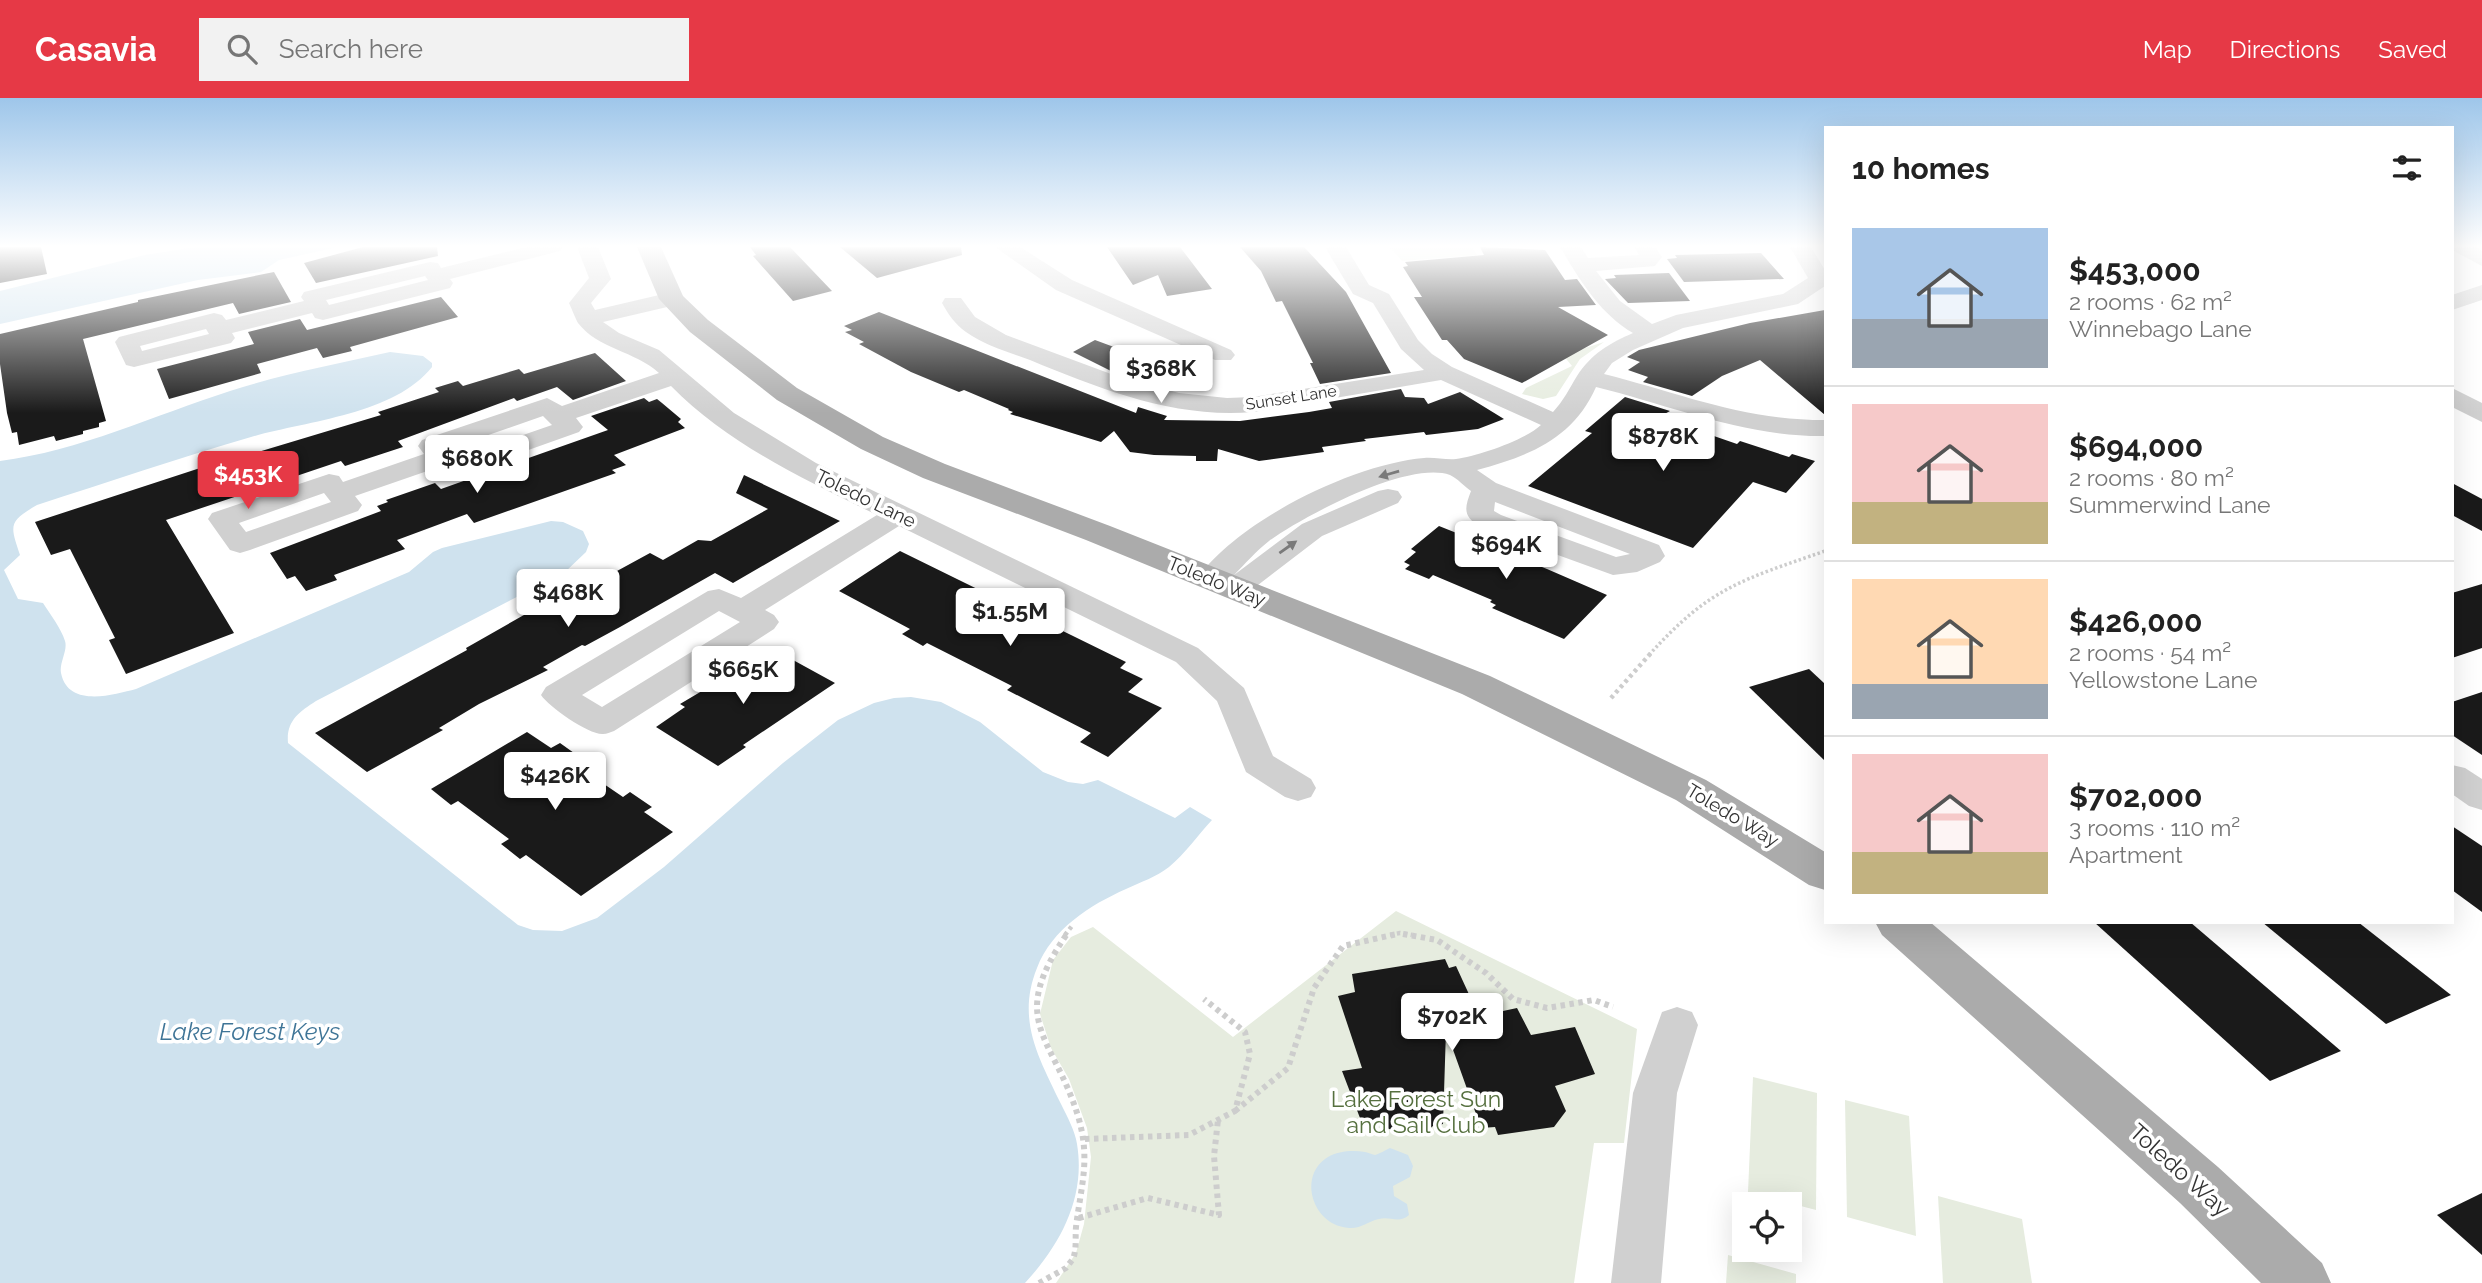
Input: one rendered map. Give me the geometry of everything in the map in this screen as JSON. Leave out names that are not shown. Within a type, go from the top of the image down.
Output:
[{"type":"main road","name":"Toledo Way","points":[[674,302],[751,368],[827,418],[872,443],[934,471],[1098,533],[1476,685],[1691,790],[1824,872]]},
{"type":"main road","name":"Toledo Way","points":[[1900,924],[2199,1185],[2302,1283]]},
{"type":"street","points":[[218,329],[317,305],[315,302]]},
{"type":"street","points":[[581,302],[587,319],[657,302]]},
{"type":"street","points":[[1103,302],[1223,355]]},
{"type":"street","points":[[1389,302],[1415,352],[1443,372],[1559,424]]},
{"type":"street","points":[[1607,302],[1625,320],[1650,333]]},
{"type":"street","points":[[1222,584],[1312,530],[1392,495],[1439,483],[1456,467],[1497,456],[1531,442],[1559,424],[1577,402],[1588,378],[1604,358],[1650,333],[1676,322],[1774,302]]},
{"type":"street","name":"Sunset Lane","points":[[953,303],[959,315],[971,326],[1001,341],[1088,374],[1197,404],[1255,404],[1416,380],[1443,372]]},
{"type":"street","name":"Toledo Lane","points":[[587,319],[605,337],[652,355],[695,395],[772,450],[822,478],[1187,655],[1232,696],[1258,763],[1298,788]]},
{"type":"street","points":[[338,493],[441,457],[431,446],[547,406],[558,416],[675,376]]},
{"type":"street","points":[[1588,378],[1742,423],[1788,429],[1824,428]]},
{"type":"street","points":[[2454,397],[2482,414]]},
{"type":"street","points":[[1456,467],[1486,489],[1642,548],[1649,551],[1650,556],[1626,566],[1613,566],[1491,522],[1480,515],[1479,508],[1486,489]]},
{"type":"street","points":[[742,611],[898,514]]},
{"type":"street","points":[[719,598],[742,611],[763,622],[602,723],[558,695],[719,598]]},
{"type":"street","points":[[2454,778],[2482,797]]},
{"type":"street","points":[[1636,1283],[1655,1093],[1677,1025]]},
{"type":"path","points":[[1611,698],[1672,631],[1723,589],[1776,566],[1824,551]]},
{"type":"path","points":[[1039,1283],[1073,1261],[1087,1156],[1083,1128],[1038,1028],[1038,987],[1050,956],[1072,926]]},
{"type":"path","points":[[1084,1139],[1189,1135],[1235,1111],[1288,1068],[1314,988],[1343,946],[1400,933],[1437,940],[1486,974],[1513,999],[1547,1008],[1594,1000],[1613,1007]]},
{"type":"path","points":[[1204,999],[1245,1032],[1250,1054],[1235,1111]]},
{"type":"path","points":[[1079,1218],[1148,1198],[1219,1215],[1214,1156],[1218,1120]]},
{"type":"green space","points":[[1604,342],[1580,359],[1556,396],[1543,399],[1522,394],[1526,388],[1572,366],[1563,355]]},
{"type":"green space","name":"Lake Forest Sun and Sail Club","points":[[1396,911],[1637,1029],[1624,1143],[1594,1143],[1574,1283],[1056,1283],[1076,1253],[1084,1224],[1091,1157],[1087,1128],[1069,1079],[1051,1048],[1040,1014],[1053,960],[1071,937],[1093,927],[1233,1037]]},
{"type":"green space","points":[[1753,1077],[1817,1093],[1816,1210],[1802,1206],[1802,1192],[1748,1192]]},
{"type":"green space","points":[[1845,1100],[1909,1116],[1916,1236],[1847,1217]]},
{"type":"green space","points":[[1938,1196],[2022,1219],[2032,1283],[1943,1283]]},
{"type":"green space","points":[[1728,1255],[1732,1256],[1732,1262],[1753,1262],[1796,1274],[1796,1283],[1726,1283]]},
{"type":"water","points":[[0,302],[98,302],[0,324]]},
{"type":"water","name":"Lake Forest Keys","points":[[390,352],[423,356],[432,363],[432,367],[416,383],[372,406],[197,453],[37,505],[16,520],[13,530],[20,555],[4,570],[18,599],[43,603],[61,631],[66,645],[61,669],[65,684],[72,691],[92,696],[136,689],[409,572],[442,548],[551,521],[563,522],[583,531],[589,544],[586,552],[565,572],[316,701],[295,718],[288,735],[288,743],[518,925],[533,930],[562,931],[597,918],[664,867],[783,763],[838,720],[874,703],[894,698],[911,697],[941,702],[980,722],[1043,772],[1068,782],[1083,784],[1098,780],[1175,818],[1190,807],[1212,820],[1169,867],[1154,877],[1112,895],[1062,930],[1052,941],[1037,968],[1029,1005],[1033,1038],[1045,1071],[1073,1129],[1079,1164],[1074,1202],[1067,1220],[1049,1253],[1025,1283],[0,1283],[0,461],[88,441],[250,385]]},
{"type":"water","points":[[1390,1148],[1408,1155],[1413,1166],[1410,1177],[1393,1186],[1394,1196],[1407,1204],[1409,1215],[1402,1219],[1383,1218],[1349,1228],[1332,1223],[1323,1216],[1317,1207],[1311,1185],[1319,1165],[1328,1157],[1341,1152],[1360,1151],[1375,1155]]},
{"type":"building","points":[[137,302],[290,302],[239,314],[233,303],[83,339],[106,421],[99,423],[99,427],[83,431],[83,434],[56,441],[54,436],[19,445],[17,432],[12,433],[0,364],[0,334]]},
{"type":"building","points":[[419,302],[446,302],[458,317],[350,347],[352,351],[323,358],[317,348],[257,364],[261,373],[169,399],[157,369],[254,344],[248,332],[300,319],[307,330]]},
{"type":"building","points":[[1283,302],[1352,302],[1391,373],[1320,384],[1310,363],[1313,363]]},
{"type":"building","points":[[1417,302],[1594,302],[1596,305],[1558,307],[1608,335],[1522,383],[1464,359],[1447,340],[1442,340]]},
{"type":"building","points":[[1824,310],[1824,414],[1760,360],[1722,376],[1692,396],[1643,382],[1648,377],[1628,370],[1640,362],[1627,357],[1639,350],[1750,323]]},
{"type":"building","points":[[879,312],[1136,413],[1138,407],[1167,416],[1164,420],[1240,421],[1309,412],[1332,408],[1329,402],[1401,389],[1405,397],[1424,398],[1428,404],[1460,392],[1504,419],[1478,429],[1364,439],[1366,441],[1322,447],[1324,452],[1259,461],[1218,449],[1217,461],[1196,461],[1196,456],[1130,452],[1114,431],[1101,442],[1010,414],[1013,412],[1009,409],[911,372],[859,344],[864,342],[845,332],[852,330],[844,326]]},
{"type":"building","points":[[1095,340],[1136,358],[1113,372],[1073,352]]},
{"type":"building","points":[[595,353],[626,381],[573,400],[557,387],[517,401],[514,398],[398,441],[403,447],[345,466],[341,461],[166,520],[234,633],[126,674],[109,640],[115,638],[70,549],[51,555],[35,522],[246,453],[248,455],[381,415],[378,412],[439,392],[435,388],[458,381],[463,386],[519,369],[524,374]]},
{"type":"building","points":[[1625,397],[1670,411],[1659,417],[1737,444],[1740,441],[1789,457],[1792,454],[1815,461],[1786,493],[1753,482],[1693,548],[1528,486],[1592,433],[1585,431]]},
{"type":"building","points":[[644,398],[649,402],[657,399],[681,419],[678,422],[685,428],[614,455],[626,465],[612,470],[616,473],[474,523],[467,514],[397,540],[405,549],[334,575],[337,580],[306,591],[295,576],[287,579],[270,553],[381,511],[377,506],[388,502],[386,500],[435,483],[441,489],[608,430],[591,416]]},
{"type":"building","points":[[744,475],[840,521],[733,583],[715,573],[543,667],[548,670],[479,704],[439,728],[443,730],[367,772],[315,733],[467,650],[466,648],[531,611],[527,609],[554,595],[562,601],[650,553],[663,560],[698,540],[711,541],[768,509],[736,493]]},
{"type":"building","points":[[2454,484],[2482,499],[2482,531],[2454,516]]},
{"type":"building","points":[[1439,526],[1607,595],[1564,639],[1492,608],[1496,605],[1490,602],[1492,600],[1433,575],[1429,579],[1405,569],[1410,565],[1404,562],[1416,552],[1411,549]]},
{"type":"building","points":[[900,551],[1126,662],[1120,668],[1143,679],[1128,692],[1162,708],[1108,757],[1080,742],[1091,733],[1007,690],[1012,686],[927,643],[923,646],[902,634],[910,629],[839,591]]},
{"type":"building","points":[[2482,584],[2482,648],[2454,657],[2454,592]]},
{"type":"building","points":[[773,649],[835,683],[743,745],[746,747],[718,766],[656,727],[685,707],[680,704]]},
{"type":"building","points":[[1809,669],[1824,683],[1824,760],[1749,687]]},
{"type":"building","points":[[2482,692],[2482,755],[2454,736],[2454,701]]},
{"type":"building","points":[[527,732],[551,748],[560,743],[581,758],[573,763],[623,797],[630,792],[652,807],[644,812],[673,832],[581,896],[526,855],[520,859],[501,844],[509,839],[458,801],[451,805],[431,789]]},
{"type":"building","points":[[2454,827],[2482,846],[2482,912],[2454,891]]},
{"type":"building","points":[[2096,924],[2192,924],[2341,1051],[2270,1081]]},
{"type":"building","points":[[2264,924],[2361,924],[2451,995],[2386,1024]]},
{"type":"building","points":[[1445,959],[1449,968],[1456,966],[1473,1003],[1500,1002],[1503,1011],[1517,1008],[1531,1035],[1575,1027],[1595,1074],[1555,1086],[1566,1111],[1554,1127],[1498,1135],[1495,1127],[1481,1128],[1446,1030],[1443,1124],[1433,1126],[1424,1133],[1412,1134],[1360,1118],[1342,1071],[1362,1068],[1338,996],[1355,992],[1352,974]]},
{"type":"building","points":[[2482,1193],[2482,1255],[2437,1215]]}]
